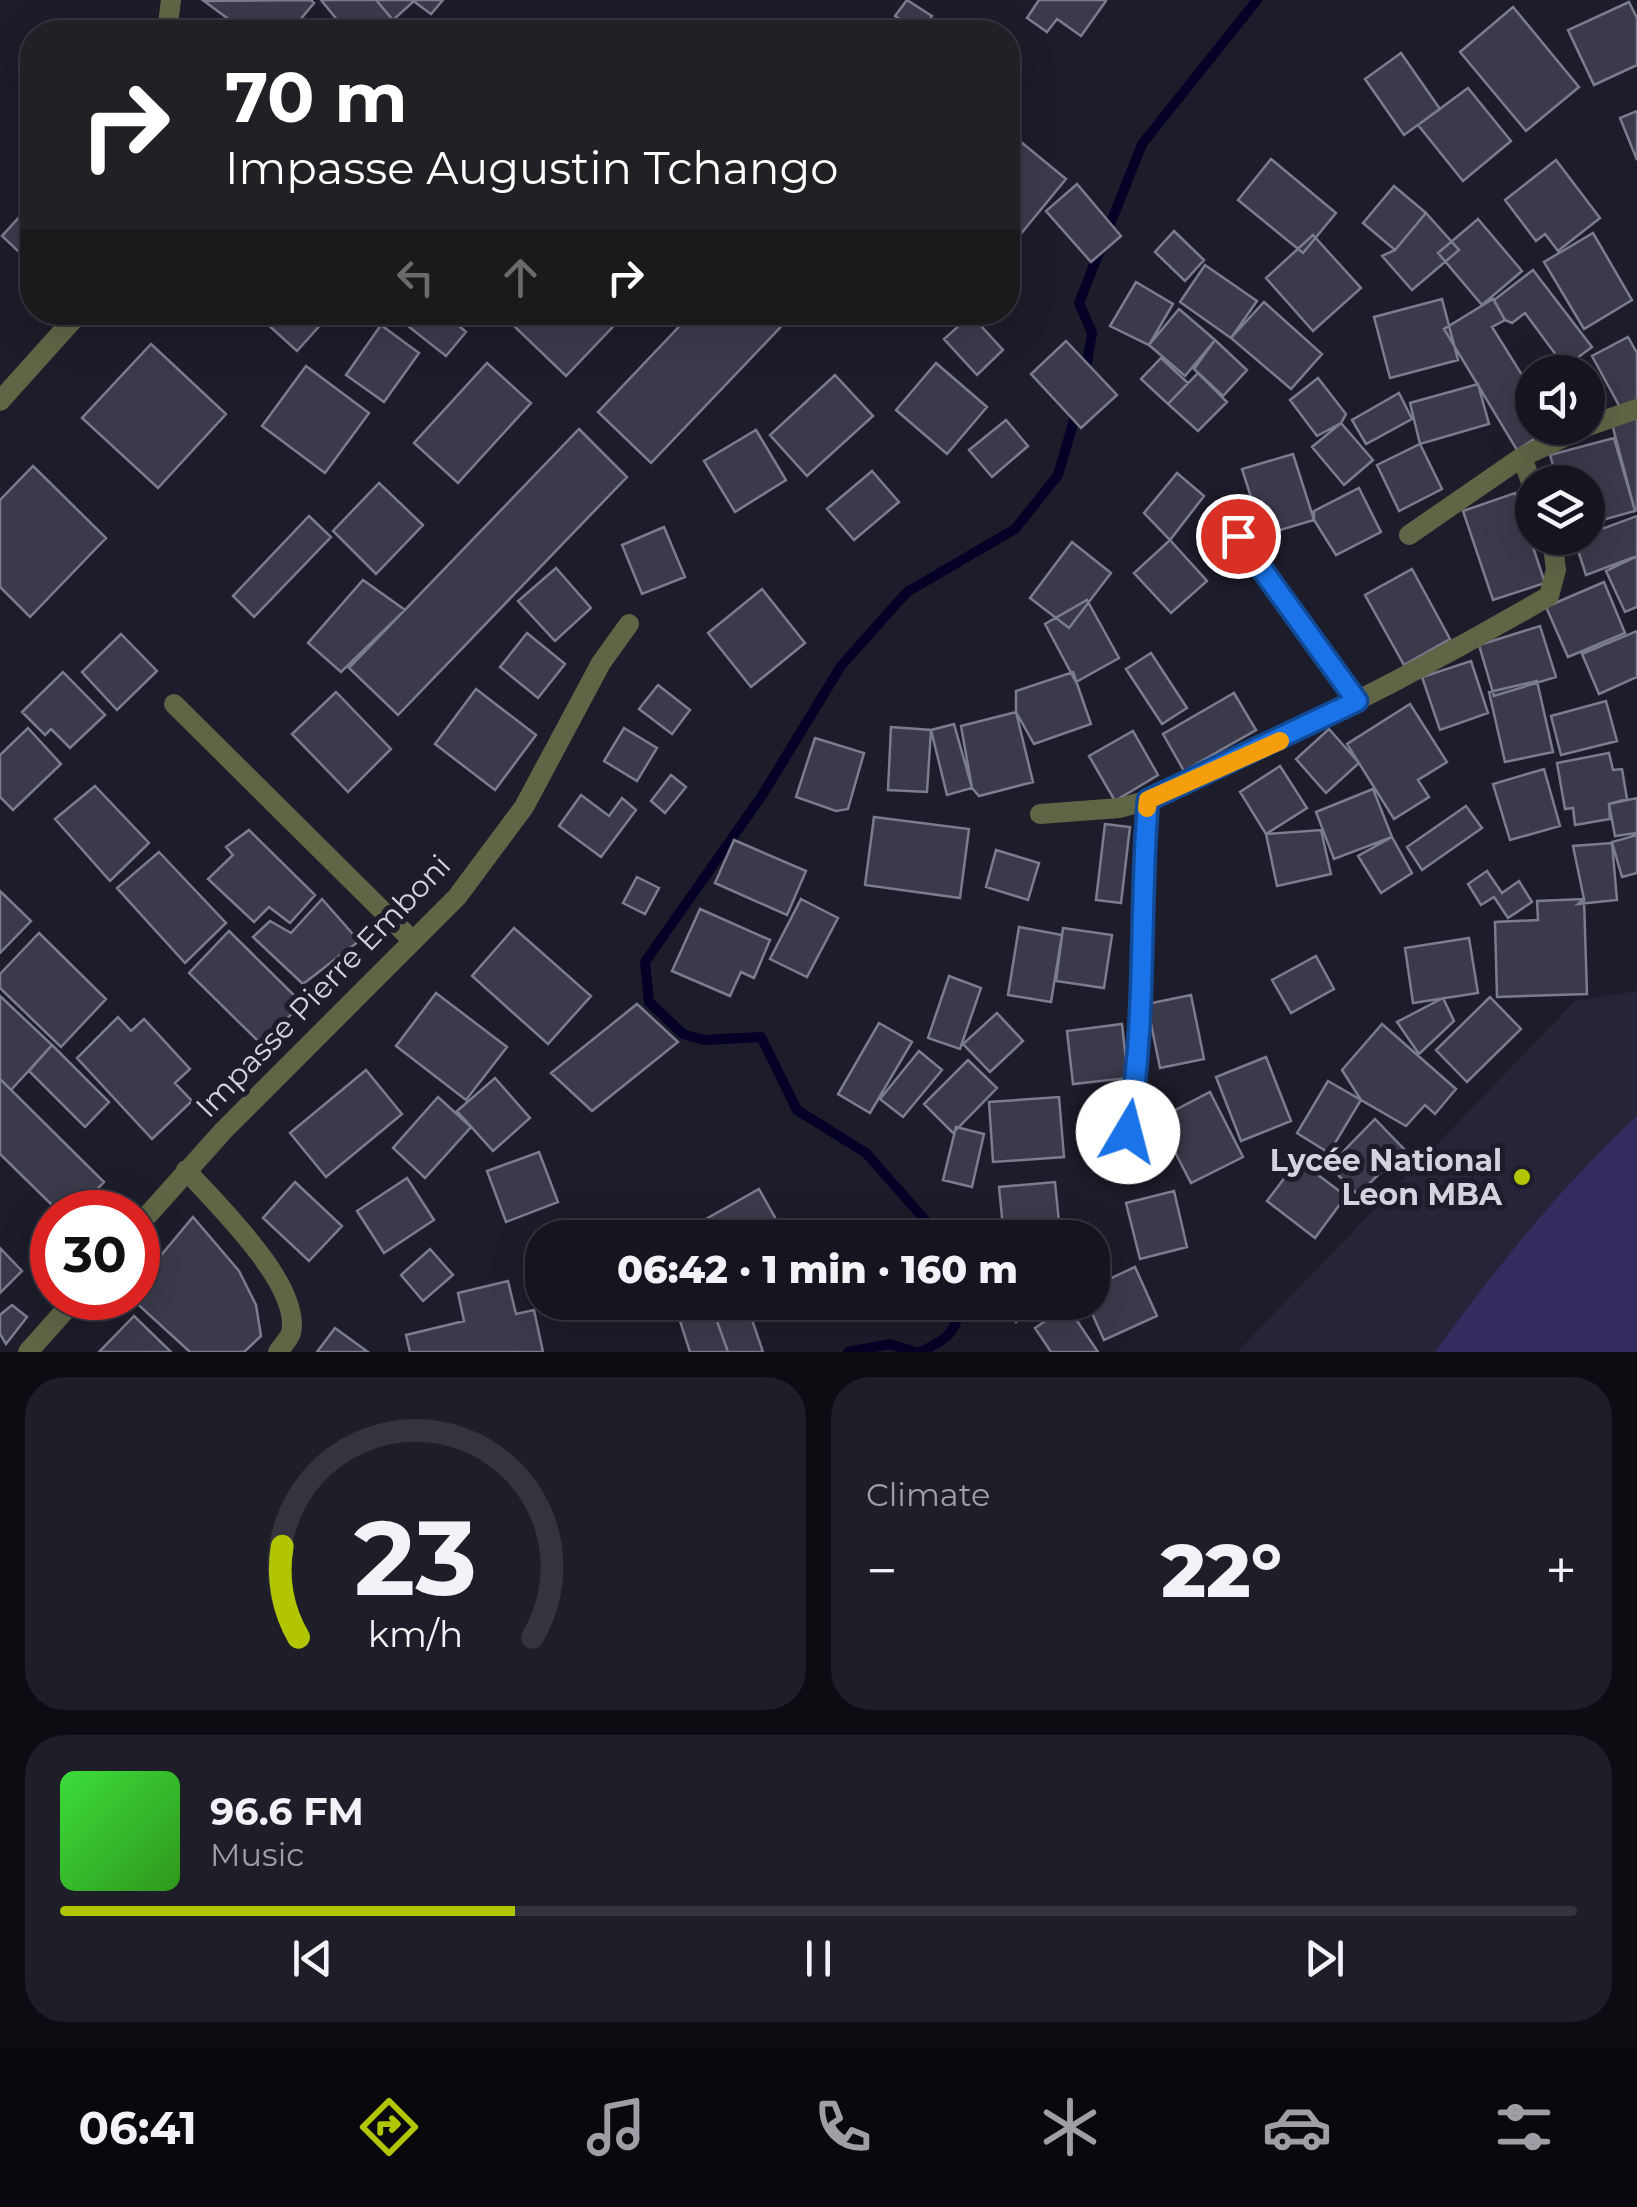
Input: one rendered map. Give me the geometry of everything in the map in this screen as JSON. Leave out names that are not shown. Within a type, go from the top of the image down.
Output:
[{"type":"street","points":[[0,402],[68,325]]},
{"type":"street","points":[[1605,420],[1637,409]]},
{"type":"street","points":[[1408,535],[1522,457],[1548,445]]},
{"type":"street","points":[[1522,457],[1525,465]]},
{"type":"street","points":[[1238,536],[1357,701]]},
{"type":"street","points":[[1040,814],[1120,808],[1148,800],[1461,649],[1549,596],[1556,570],[1554,555]]},
{"type":"street","name":"Impasse Pierre Emboni","points":[[160,1200],[458,897],[524,808],[602,663],[629,624]]},
{"type":"street","points":[[174,704],[413,941]]},
{"type":"street","points":[[1123,1164],[1134,1099],[1142,1001],[1142,884],[1148,800]]},
{"type":"street","points":[[186,1170],[253,1246],[279,1284],[291,1312],[291,1335],[278,1352]]},
{"type":"street","points":[[28,1352],[56,1320]]},
{"type":"shaded area","name":"Lycée National Leon MBA","points":[[1637,991],[1637,1352],[1237,1352],[1575,1001]]},
{"type":"shaded area","points":[[1637,1116],[1637,1352],[1435,1352],[1530,1229]]},
{"type":"building","points":[[321,0],[376,0],[393,20],[337,20]]},
{"type":"building","points":[[376,0],[412,0],[413,2],[393,20]]},
{"type":"building","points":[[412,0],[443,0],[431,14]]},
{"type":"building","points":[[907,0],[932,16],[929,20],[901,20],[895,16]]},
{"type":"building","points":[[1039,0],[1106,1],[1081,36],[1057,19],[1047,32],[1027,18]]},
{"type":"building","points":[[204,1],[314,3],[300,20],[230,20]]},
{"type":"building","points":[[1629,2],[1637,18],[1637,65],[1594,85],[1568,30]]},
{"type":"building","points":[[1513,7],[1579,87],[1526,131],[1460,52]]},
{"type":"building","points":[[1401,53],[1440,109],[1404,135],[1365,79]]},
{"type":"building","points":[[1468,88],[1511,141],[1463,181],[1418,125]]},
{"type":"building","points":[[1637,111],[1637,160],[1620,118]]},
{"type":"building","points":[[1020,141],[1066,179],[1020,235]]},
{"type":"building","points":[[1271,159],[1336,213],[1303,253],[1238,200]]},
{"type":"building","points":[[1556,160],[1600,218],[1558,251],[1545,234],[1536,241],[1505,200]]},
{"type":"building","points":[[1077,184],[1121,236],[1091,262],[1046,211]]},
{"type":"building","points":[[1394,186],[1426,213],[1395,250],[1363,223]]},
{"type":"building","points":[[1426,213],[1459,250],[1412,290],[1382,256],[1395,250]]},
{"type":"building","points":[[20,216],[20,253],[2,236]]},
{"type":"building","points":[[1478,219],[1522,271],[1482,305],[1438,253]]},
{"type":"building","points":[[1174,231],[1204,260],[1185,281],[1155,252]]},
{"type":"building","points":[[1593,233],[1632,300],[1584,329],[1544,262]]},
{"type":"building","points":[[1313,235],[1361,288],[1313,331],[1266,278]]},
{"type":"building","points":[[1205,265],[1257,301],[1231,338],[1180,302]]},
{"type":"building","points":[[1533,270],[1592,347],[1581,355],[1556,355],[1525,313],[1512,323],[1505,320],[1494,300]]},
{"type":"building","points":[[1136,282],[1173,304],[1149,345],[1110,326]]},
{"type":"building","points":[[1442,299],[1458,360],[1390,378],[1374,317]]},
{"type":"building","points":[[1493,299],[1505,320],[1492,327],[1515,364],[1515,445],[1525,445],[1517,450],[1444,329]]},
{"type":"building","points":[[1264,302],[1322,354],[1291,389],[1231,338]]},
{"type":"building","points":[[1179,309],[1215,340],[1185,376],[1149,345]]},
{"type":"building","points":[[268,325],[320,325],[297,351]]},
{"type":"building","points":[[381,325],[419,353],[384,402],[346,375]]},
{"type":"building","points":[[458,325],[466,332],[446,356],[408,326]]},
{"type":"building","points":[[517,325],[615,325],[566,376]]},
{"type":"building","points":[[681,325],[783,325],[651,463],[598,412]]},
{"type":"building","points":[[960,325],[980,325],[1003,350],[977,375],[944,339]]},
{"type":"building","points":[[1628,337],[1637,353],[1637,400],[1621,409],[1605,380],[1605,355],[1594,355]]},
{"type":"building","points":[[1215,340],[1247,370],[1223,396],[1194,369]]},
{"type":"building","points":[[1066,341],[1117,395],[1081,428],[1031,374]]},
{"type":"building","points":[[151,344],[226,414],[158,488],[82,418]]},
{"type":"building","points":[[1161,358],[1188,383],[1168,404],[1141,379]]},
{"type":"building","points":[[487,363],[531,403],[458,483],[414,443]]},
{"type":"building","points":[[936,363],[987,407],[947,454],[896,410]]},
{"type":"building","points":[[306,366],[369,413],[325,473],[262,426]]},
{"type":"building","points":[[1198,373],[1227,402],[1198,431],[1168,404]]},
{"type":"building","points":[[835,375],[873,416],[807,476],[770,435]]},
{"type":"building","points":[[1318,378],[1346,414],[1341,423],[1317,436],[1290,400]]},
{"type":"building","points":[[1478,384],[1489,424],[1420,444],[1410,403]]},
{"type":"building","points":[[1399,393],[1412,419],[1366,444],[1352,420]]},
{"type":"building","points":[[1637,418],[1637,510],[1635,511],[1612,424]]},
{"type":"building","points":[[1006,420],[1028,446],[992,477],[969,450]]},
{"type":"building","points":[[1341,423],[1373,460],[1344,485],[1312,447]]},
{"type":"building","points":[[579,429],[627,477],[398,715],[349,668]]},
{"type":"building","points":[[756,430],[786,480],[735,512],[704,461]]},
{"type":"building","points":[[1614,438],[1635,511],[1605,519],[1605,465],[1553,465],[1550,455],[1588,445],[1605,445],[1605,440]]},
{"type":"building","points":[[1420,444],[1442,489],[1399,511],[1377,465]]},
{"type":"building","points":[[1293,454],[1314,520],[1263,535],[1242,469]]},
{"type":"building","points":[[33,466],[106,538],[30,617],[0,587],[0,500]]},
{"type":"building","points":[[872,471],[899,502],[854,540],[827,509]]},
{"type":"building","points":[[1177,473],[1204,496],[1170,540],[1144,513]]},
{"type":"building","points":[[379,483],[423,525],[376,574],[333,531]]},
{"type":"building","points":[[1359,488],[1381,532],[1336,555],[1314,520],[1314,511]]},
{"type":"building","points":[[1515,493],[1515,555],[1536,555],[1545,583],[1493,600],[1463,511]]},
{"type":"building","points":[[309,516],[331,537],[254,617],[233,596]]},
{"type":"building","points":[[1637,516],[1637,556],[1586,575],[1580,555],[1605,555],[1605,528]]},
{"type":"building","points":[[664,527],[685,577],[642,594],[622,545]]},
{"type":"building","points":[[1170,540],[1207,581],[1171,613],[1134,573]]},
{"type":"building","points":[[1072,542],[1111,573],[1069,628],[1030,598]]},
{"type":"building","points":[[1637,556],[1637,607],[1625,612],[1606,571]]},
{"type":"building","points":[[556,568],[591,608],[555,641],[518,601]]},
{"type":"building","points":[[1412,569],[1450,639],[1404,665],[1365,595]]},
{"type":"building","points":[[363,580],[405,610],[341,672],[308,643]]},
{"type":"building","points":[[1604,582],[1625,633],[1568,657],[1546,607]]},
{"type":"building","points":[[762,589],[805,643],[751,687],[708,633]]},
{"type":"building","points":[[1087,600],[1119,658],[1076,682],[1045,624]]},
{"type":"building","points":[[1540,626],[1556,677],[1494,696],[1479,645]]},
{"type":"building","points":[[1637,631],[1637,677],[1599,694],[1582,654]]},
{"type":"building","points":[[527,633],[565,664],[538,698],[500,667]]},
{"type":"building","points":[[121,634],[157,671],[117,710],[82,672]]},
{"type":"building","points":[[1151,653],[1187,708],[1162,724],[1126,669]]},
{"type":"building","points":[[1471,661],[1488,713],[1440,730],[1422,677]]},
{"type":"building","points":[[63,672],[105,715],[70,748],[51,729],[45,735],[22,712]]},
{"type":"building","points":[[1073,672],[1091,724],[1034,744],[1016,712],[1016,691]]},
{"type":"building","points":[[1537,681],[1553,752],[1505,762],[1489,692]]},
{"type":"building","points":[[658,685],[690,710],[672,734],[639,709]]},
{"type":"building","points":[[476,689],[536,735],[495,790],[435,744]]},
{"type":"building","points":[[336,692],[391,749],[348,792],[292,734]]},
{"type":"building","points":[[1234,693],[1256,730],[1184,771],[1163,734]]},
{"type":"building","points":[[1606,701],[1617,741],[1561,755],[1551,716]]},
{"type":"building","points":[[1410,704],[1447,762],[1418,780],[1429,797],[1394,819],[1347,744]]},
{"type":"building","points":[[1016,712],[1033,782],[979,796],[972,788],[961,726]]},
{"type":"building","points":[[954,724],[972,788],[947,795],[931,730]]},
{"type":"building","points":[[891,727],[931,730],[927,792],[888,790]]},
{"type":"building","points":[[28,728],[61,764],[13,810],[0,797],[0,755]]},
{"type":"building","points":[[624,728],[657,748],[637,781],[604,761]]},
{"type":"building","points":[[1329,729],[1359,763],[1326,793],[1296,759]]},
{"type":"building","points":[[1133,731],[1158,775],[1115,801],[1089,756]]},
{"type":"building","points":[[815,738],[864,753],[848,809],[836,811],[796,797]]},
{"type":"building","points":[[1609,753],[1613,770],[1622,769],[1627,799],[1609,804],[1610,819],[1575,825],[1573,808],[1565,809],[1557,763]]},
{"type":"building","points":[[1280,766],[1307,808],[1266,834],[1240,792]]},
{"type":"building","points":[[1544,769],[1560,826],[1510,840],[1493,784]]},
{"type":"building","points":[[671,775],[686,787],[665,813],[651,801]]},
{"type":"building","points":[[95,786],[149,843],[110,881],[55,819]]},
{"type":"building","points":[[1373,789],[1392,837],[1334,859],[1316,812]]},
{"type":"building","points":[[581,795],[609,816],[622,798],[636,810],[601,857],[559,826]]},
{"type":"building","points":[[1637,798],[1637,833],[1615,836],[1609,804]]},
{"type":"building","points":[[1466,806],[1482,828],[1422,870],[1407,847]]},
{"type":"building","points":[[874,817],[969,829],[960,898],[865,885]]},
{"type":"building","points":[[1105,824],[1130,827],[1121,903],[1096,900]]},
{"type":"building","points":[[249,830],[315,895],[290,923],[269,907],[254,922],[208,879],[233,855],[226,847]]},
{"type":"building","points":[[1321,830],[1331,874],[1277,886],[1266,834]]},
{"type":"building","points":[[1637,835],[1637,873],[1622,877],[1612,842]]},
{"type":"building","points":[[1392,837],[1412,873],[1381,893],[1358,856]]},
{"type":"building","points":[[734,840],[806,871],[787,915],[715,883]]},
{"type":"building","points":[[1612,843],[1617,900],[1578,904],[1584,899],[1573,846]]},
{"type":"building","points":[[996,850],[1039,863],[1028,900],[986,887]]},
{"type":"building","points":[[159,852],[226,923],[185,963],[117,888]]},
{"type":"building","points":[[1487,871],[1502,893],[1519,881],[1532,902],[1508,918],[1494,897],[1481,905],[1468,884]]},
{"type":"building","points":[[637,877],[659,888],[645,914],[623,903]]},
{"type":"building","points":[[0,891],[31,921],[0,953]]},
{"type":"building","points":[[322,899],[359,941],[303,984],[253,937],[270,921],[291,933]]},
{"type":"building","points":[[801,899],[838,918],[807,977],[770,959]]},
{"type":"building","points":[[1584,899],[1587,994],[1497,997],[1495,922],[1538,920],[1537,901]]},
{"type":"building","points":[[700,909],[770,940],[754,978],[741,972],[730,996],[672,971]]},
{"type":"building","points":[[1019,927],[1062,935],[1051,1002],[1008,995]]},
{"type":"building","points":[[514,928],[591,996],[548,1044],[472,976]]},
{"type":"building","points":[[1063,928],[1112,935],[1104,988],[1056,981]]},
{"type":"building","points":[[229,931],[302,1003],[262,1045],[189,973]]},
{"type":"building","points":[[39,933],[106,999],[61,1047],[0,988],[0,974]]},
{"type":"building","points":[[1469,938],[1478,993],[1413,1003],[1405,948]]},
{"type":"building","points":[[1316,956],[1334,989],[1291,1013],[1272,980]]},
{"type":"building","points":[[949,976],[981,988],[960,1049],[928,1038]]},
{"type":"building","points":[[436,993],[507,1047],[466,1100],[396,1046]]},
{"type":"building","points":[[1191,995],[1204,1059],[1160,1068],[1147,1004]]},
{"type":"building","points":[[0,996],[52,1045],[11,1090],[0,1079]]},
{"type":"building","points":[[1490,997],[1521,1029],[1467,1082],[1436,1050]]},
{"type":"building","points":[[1443,998],[1454,1021],[1419,1054],[1397,1022]]},
{"type":"building","points":[[637,1004],[678,1042],[592,1111],[551,1073]]},
{"type":"building","points":[[997,1013],[1023,1041],[990,1072],[963,1044]]},
{"type":"building","points":[[118,1017],[131,1031],[144,1019],[190,1069],[175,1083],[192,1101],[152,1139],[77,1058]]},
{"type":"building","points":[[879,1023],[912,1042],[870,1113],[838,1094]]},
{"type":"building","points":[[1122,1024],[1128,1078],[1073,1084],[1067,1031]]},
{"type":"building","points":[[1382,1024],[1456,1089],[1435,1114],[1425,1105],[1406,1126],[1361,1100],[1342,1070]]},
{"type":"building","points":[[52,1045],[109,1102],[85,1127],[29,1071]]},
{"type":"building","points":[[919,1051],[942,1070],[903,1117],[880,1099]]},
{"type":"building","points":[[1266,1057],[1291,1121],[1241,1141],[1216,1077]]},
{"type":"building","points":[[968,1060],[997,1088],[953,1133],[924,1104]]},
{"type":"building","points":[[366,1070],[402,1114],[326,1177],[290,1133]]},
{"type":"building","points":[[495,1078],[530,1118],[493,1151],[457,1111]]},
{"type":"building","points":[[0,1079],[104,1182],[96,1190],[37,1190],[0,1154]]},
{"type":"building","points":[[1328,1081],[1361,1100],[1329,1153],[1297,1133]]},
{"type":"building","points":[[1210,1092],[1243,1157],[1191,1183],[1158,1119]]},
{"type":"building","points":[[438,1097],[471,1127],[425,1178],[393,1148]]},
{"type":"building","points":[[1059,1097],[1064,1157],[993,1162],[989,1102]]},
{"type":"building","points":[[1375,1119],[1404,1149],[1358,1195],[1329,1166]]},
{"type":"building","points":[[956,1127],[984,1134],[972,1187],[943,1180]]},
{"type":"building","points":[[539,1152],[558,1202],[506,1222],[487,1171]]},
{"type":"building","points":[[1298,1160],[1346,1196],[1315,1238],[1267,1201]]},
{"type":"building","points":[[407,1178],[434,1220],[384,1253],[357,1211]]},
{"type":"building","points":[[295,1182],[342,1226],[309,1261],[263,1218]]},
{"type":"building","points":[[1055,1182],[1059,1220],[1002,1220],[999,1187]]},
{"type":"building","points":[[759,1189],[776,1220],[707,1220]]},
{"type":"building","points":[[1174,1191],[1187,1247],[1140,1259],[1126,1203]]},
{"type":"building","points":[[193,1217],[239,1271],[256,1305],[261,1336],[244,1352],[190,1352],[155,1320],[160,1320],[160,1257]]},
{"type":"building","points":[[0,1248],[22,1271],[0,1293]]},
{"type":"building","points":[[430,1249],[453,1275],[423,1301],[401,1275]]},
{"type":"building","points":[[1135,1267],[1157,1316],[1104,1340],[1095,1320],[1110,1320],[1110,1279]]},
{"type":"building","points":[[508,1281],[516,1314],[525,1312],[525,1320],[536,1320],[543,1352],[410,1352],[406,1335],[464,1321],[458,1293]]},
{"type":"building","points":[[12,1305],[27,1317],[6,1344],[0,1334],[0,1315]]},
{"type":"building","points":[[130,1320],[138,1320],[171,1352],[99,1352]]},
{"type":"building","points":[[717,1320],[752,1320],[763,1352],[728,1352]]},
{"type":"building","points":[[717,1320],[728,1352],[690,1352],[680,1321]]},
{"type":"building","points":[[1047,1320],[1076,1320],[1098,1352],[1051,1352],[1035,1328]]},
{"type":"building","points":[[335,1328],[368,1352],[317,1352]]},
{"type":"waterway","points":[[1085,374],[1092,333],[1079,303],[1142,144],[1257,0]]},
{"type":"waterway","points":[[925,1220],[866,1153],[797,1110],[761,1037],[704,1040],[683,1034],[649,1002],[645,962],[763,794],[841,666],[907,592],[1015,529],[1058,475],[1077,410]]},
{"type":"waterway","points":[[920,1352],[949,1334],[956,1320]]},
{"type":"waterway","points":[[848,1352],[890,1344],[915,1352]]},
{"type":"slow traffic","points":[[1147,808],[1148,800],[1280,741]]},
{"type":"place","name":"Lycée National Leon MBA","points":[[1522,1177]]},
{"type":"route","points":[[1128,1132],[1142,1001],[1142,884],[1148,800],[1336,715],[1357,701],[1238,536]]}]
